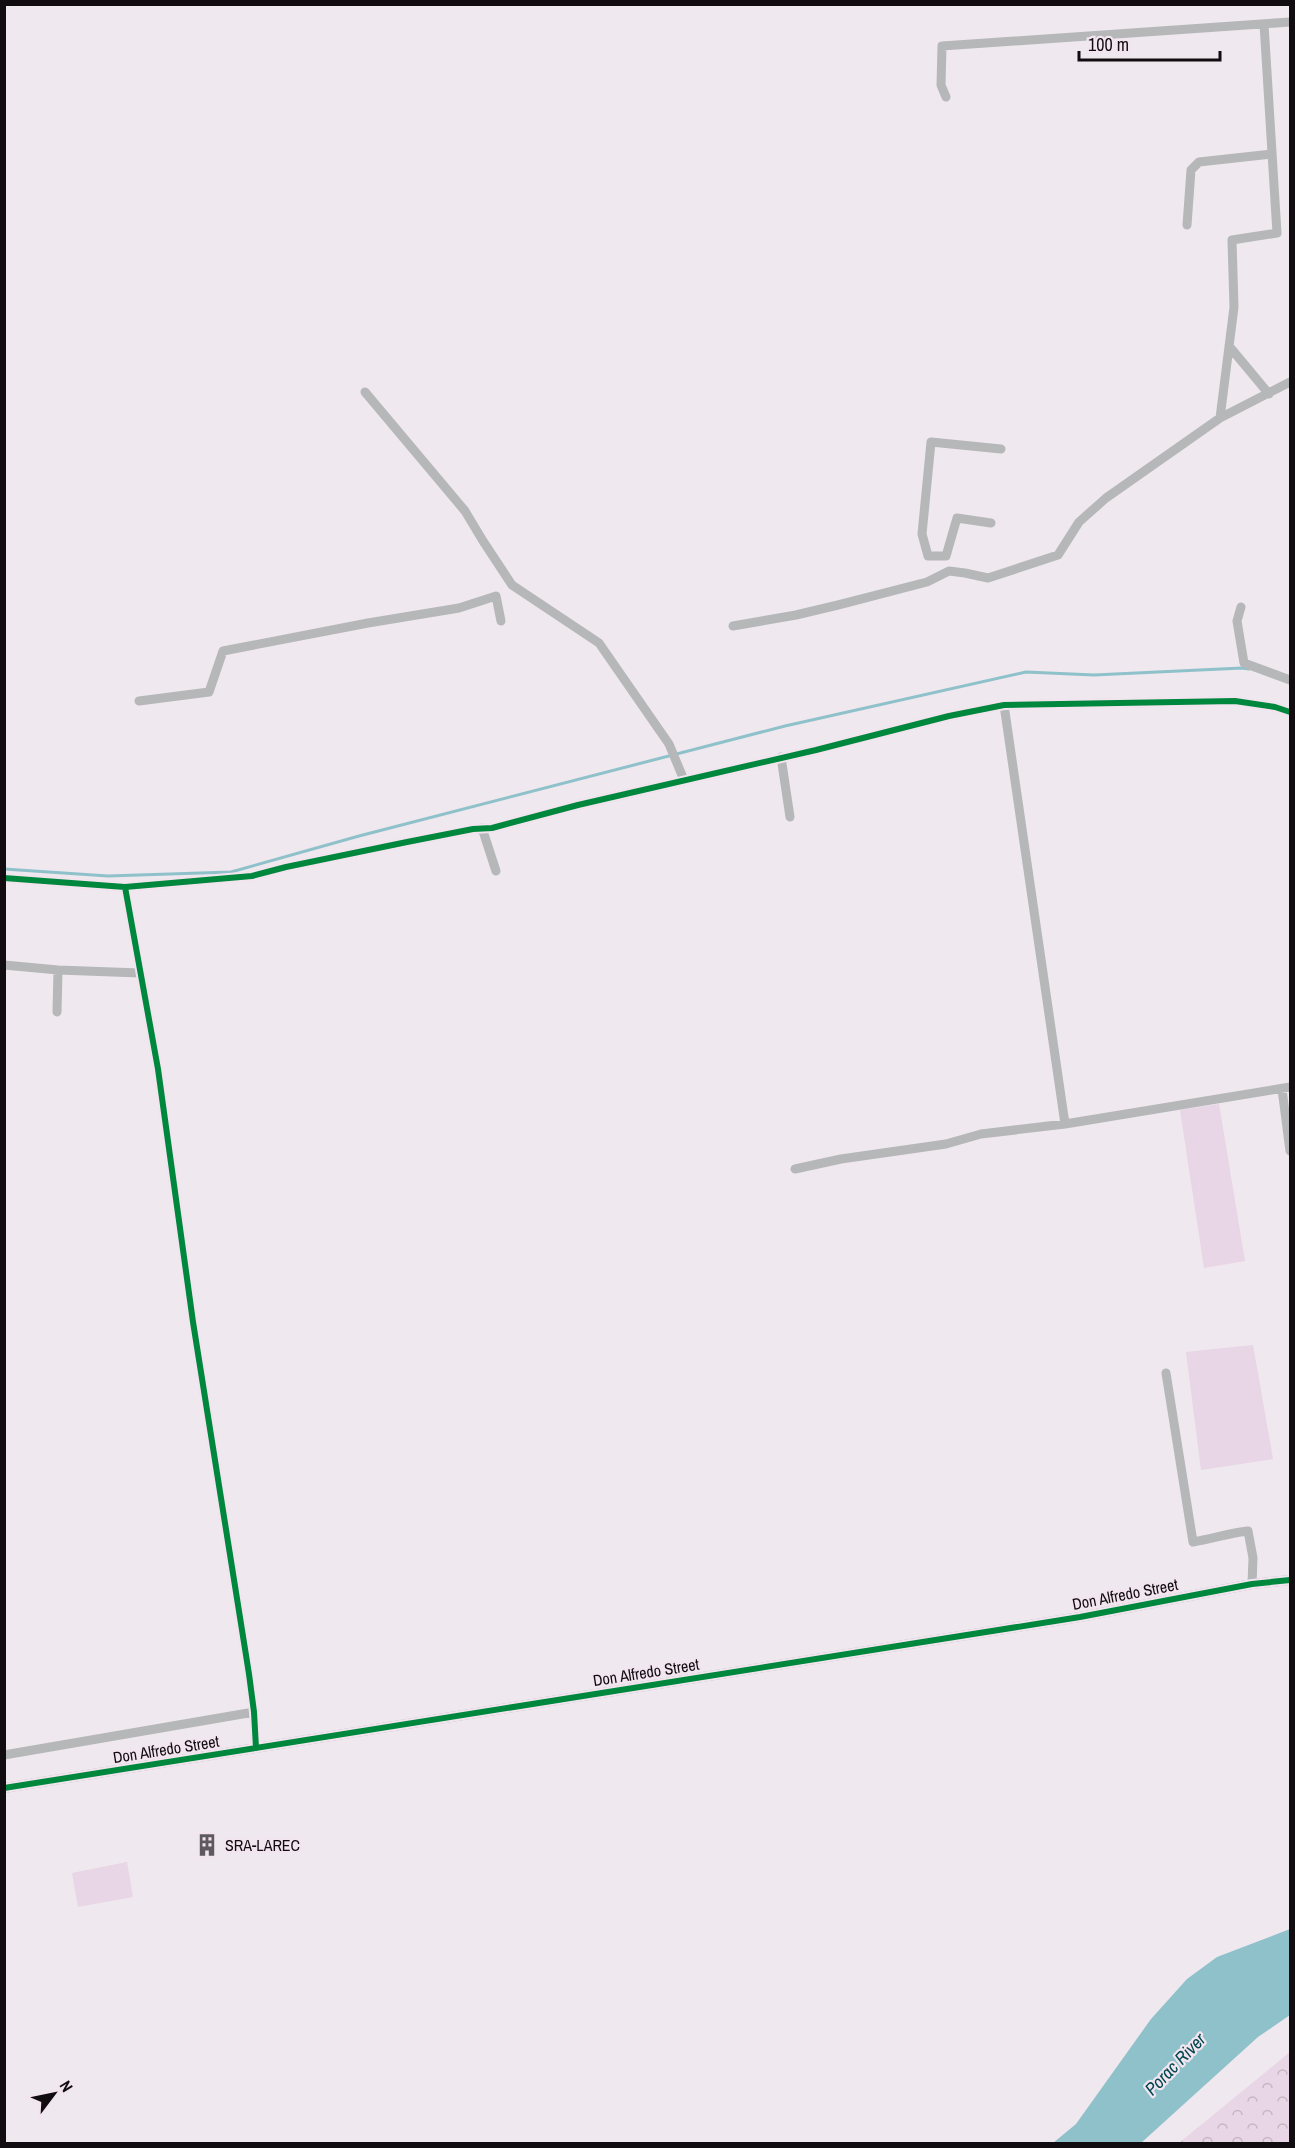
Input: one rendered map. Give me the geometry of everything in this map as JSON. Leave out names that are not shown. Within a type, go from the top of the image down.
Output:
[{"type":"street","points":[[946,97],[941,86],[942,46],[1290,22]]},
{"type":"street","points":[[1220,418],[1234,307],[1232,240],[1276,233],[1264,24]]},
{"type":"street","points":[[1187,225],[1191,170],[1194,165],[1199,162],[1272,154]]},
{"type":"street","points":[[1229,346],[1269,394]]},
{"type":"street","points":[[733,626],[796,615],[927,582],[949,571],[988,578],[1058,555],[1078,522],[1106,498],[1220,418],[1290,382]]},
{"type":"street","points":[[365,392],[465,511],[512,585],[599,643],[669,744],[683,777]]},
{"type":"street","points":[[991,524],[957,518],[946,556],[928,556],[922,534],[931,442],[1001,449]]},
{"type":"street","points":[[139,701],[209,692],[223,651],[459,608],[496,596],[501,621]]},
{"type":"street","points":[[1241,607],[1237,621],[1244,663],[1290,680]]},
{"type":"street","points":[[4,878],[125,887],[252,876],[286,867],[482,828],[492,828],[683,777],[816,750],[949,716],[1004,705],[1235,701],[1275,707],[1290,712]]},
{"type":"street","points":[[1004,705],[1065,1124]]},
{"type":"street","points":[[781,757],[790,817]]},
{"type":"street","points":[[482,828],[496,871]]},
{"type":"street","points":[[125,887],[158,1069],[194,1333],[254,1712],[256,1749]]},
{"type":"street","points":[[4,965],[58,970],[140,973]]},
{"type":"street","points":[[57,1012],[58,970]]},
{"type":"street","points":[[795,1169],[841,1159],[946,1144],[981,1134],[1065,1124],[1286,1088],[1290,1151]]},
{"type":"street","points":[[1166,1372],[1193,1542],[1248,1531],[1253,1558],[1252,1584]]},
{"type":"street","name":"Don Alfredo Street","points":[[4,1788],[1080,1617],[1252,1584],[1290,1580]]},
{"type":"street","points":[[4,1755],[254,1712]]},
{"type":"green space","points":[[1219,1104],[1245,1261],[1204,1268],[1180,1110]]},
{"type":"green space","points":[[1253,1345],[1273,1459],[1201,1470],[1186,1352]]},
{"type":"green space","points":[[127,1862],[133,1897],[78,1907],[72,1873]]},
{"type":"green space","points":[[1290,2052],[1290,2143],[1179,2143]]},
{"type":"water","name":"Porac River","points":[[1290,1929],[1290,2015],[1258,2037],[1141,2143],[1053,2143],[1076,2124],[1151,2019],[1187,1979],[1217,1957]]},
{"type":"waterway","points":[[4,869],[108,876],[231,872],[359,836],[785,726],[1026,672],[1094,675],[1249,669]]},
{"type":"cycle path","points":[[4,878],[125,887],[252,876],[407,842],[473,829],[492,828],[578,805],[816,750],[949,716],[1004,705],[1235,701],[1275,707],[1290,712]]},
{"type":"cycle path","points":[[125,887],[158,1069],[193,1322],[249,1674],[256,1748]]},
{"type":"cycle path","points":[[4,1788],[1080,1617],[1252,1584],[1290,1580]]},
{"type":"place","name":"SRA-LAREC","points":[[207,1845]]}]
